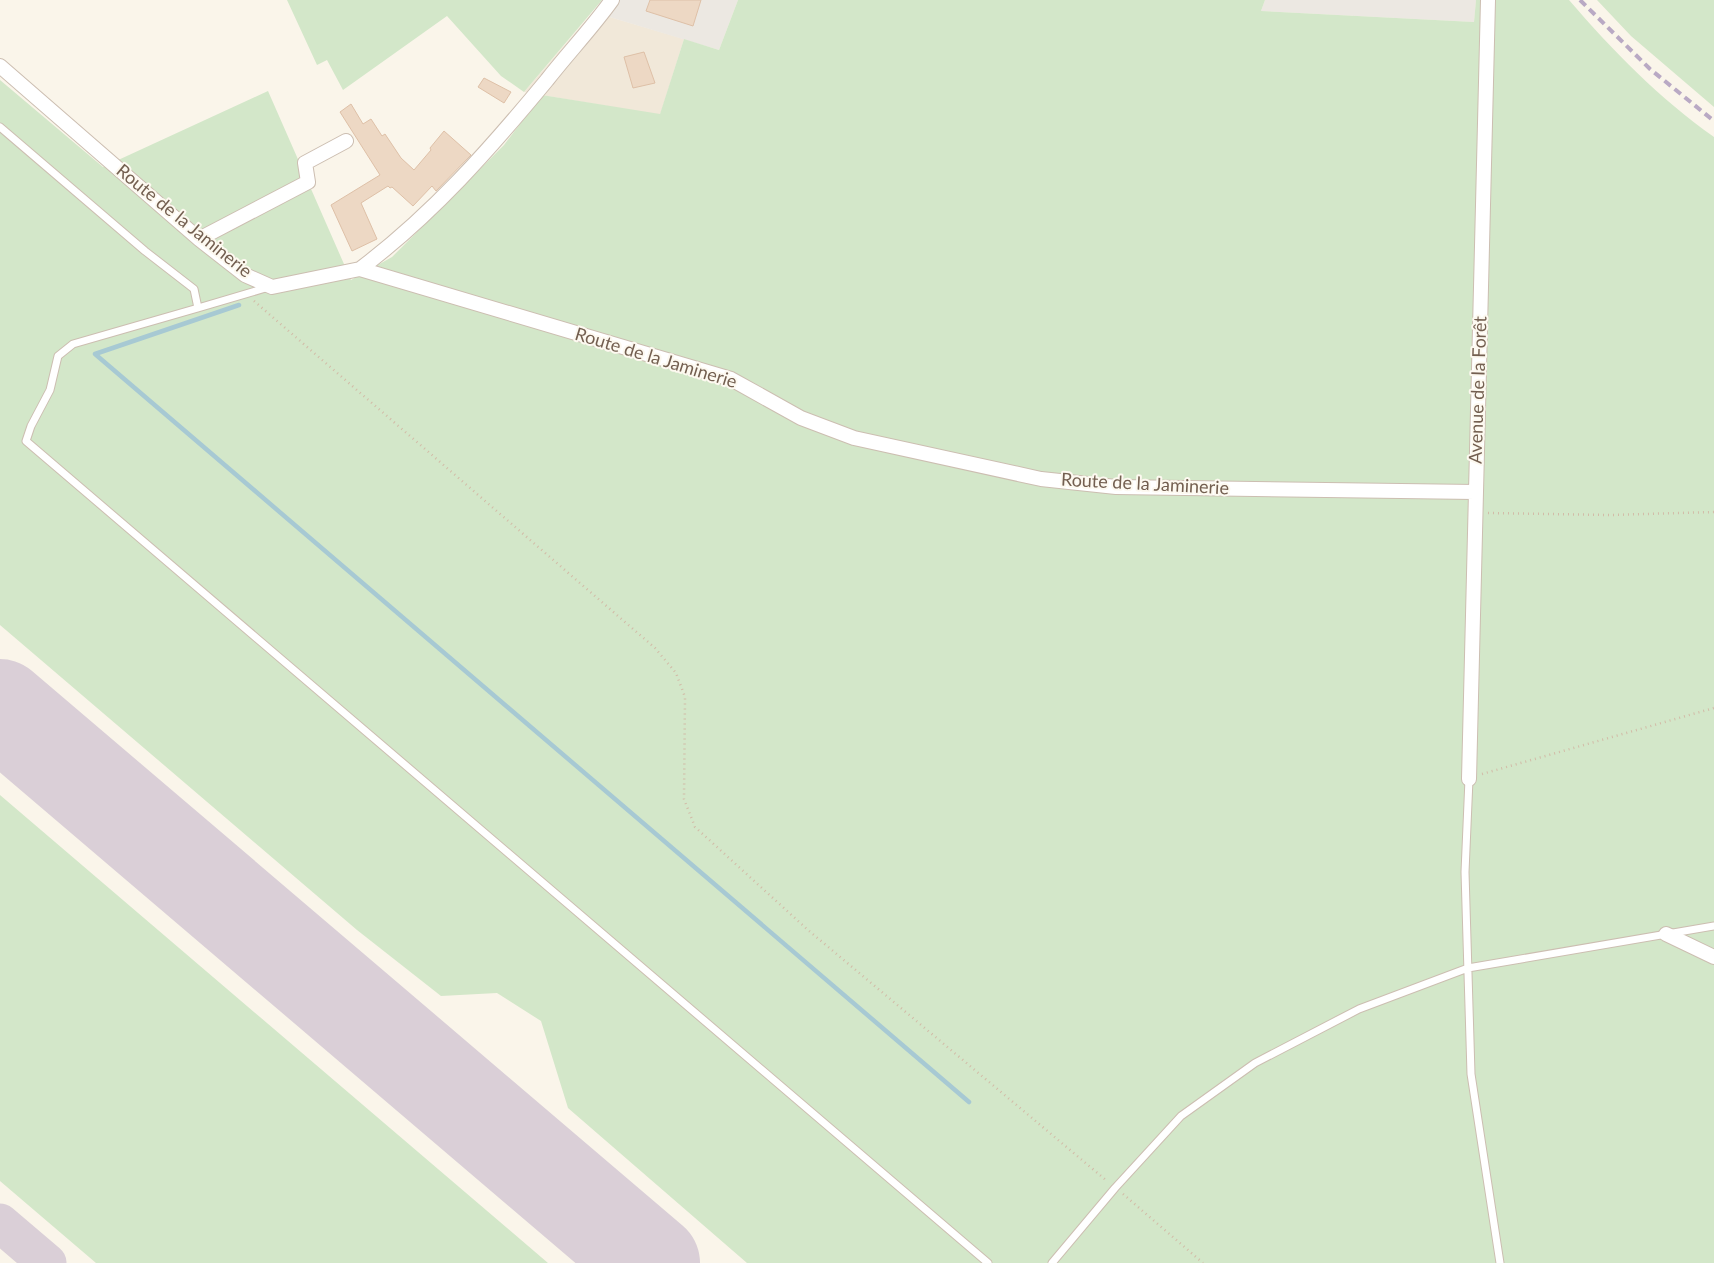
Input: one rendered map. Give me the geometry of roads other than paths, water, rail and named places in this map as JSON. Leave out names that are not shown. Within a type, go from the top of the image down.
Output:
[{"type":"street","points":[[360,269],[391,246],[445,196],[494,144],[612,0]]},
{"type":"street","name":"Avenue de la Forêt","points":[[1469,779],[1488,0]]},
{"type":"street","name":"Route de la Jaminerie","points":[[0,66],[199,238],[245,275],[272,287],[360,269],[731,379],[801,418],[836,432],[1041,479],[1116,487],[1475,492]]},
{"type":"street","points":[[199,238],[308,182],[305,163],[346,142]]},
{"type":"street","points":[[1666,934],[1714,957]]},
{"type":"lane","points":[[0,128],[145,251],[194,289],[198,308]]},
{"type":"lane","points":[[272,287],[73,344],[58,356],[50,390],[26,441],[988,1263]]},
{"type":"lane","points":[[1469,779],[1465,872],[1472,1074],[1500,1263]]},
{"type":"lane","points":[[1052,1263],[1115,1188],[1181,1116],[1255,1063],[1358,1009],[1468,968],[1714,926]]},
{"type":"waterway","points":[[239,305],[95,354],[969,1102]]},
{"type":"railway","points":[[1580,0],[1650,69],[1714,121]]}]
